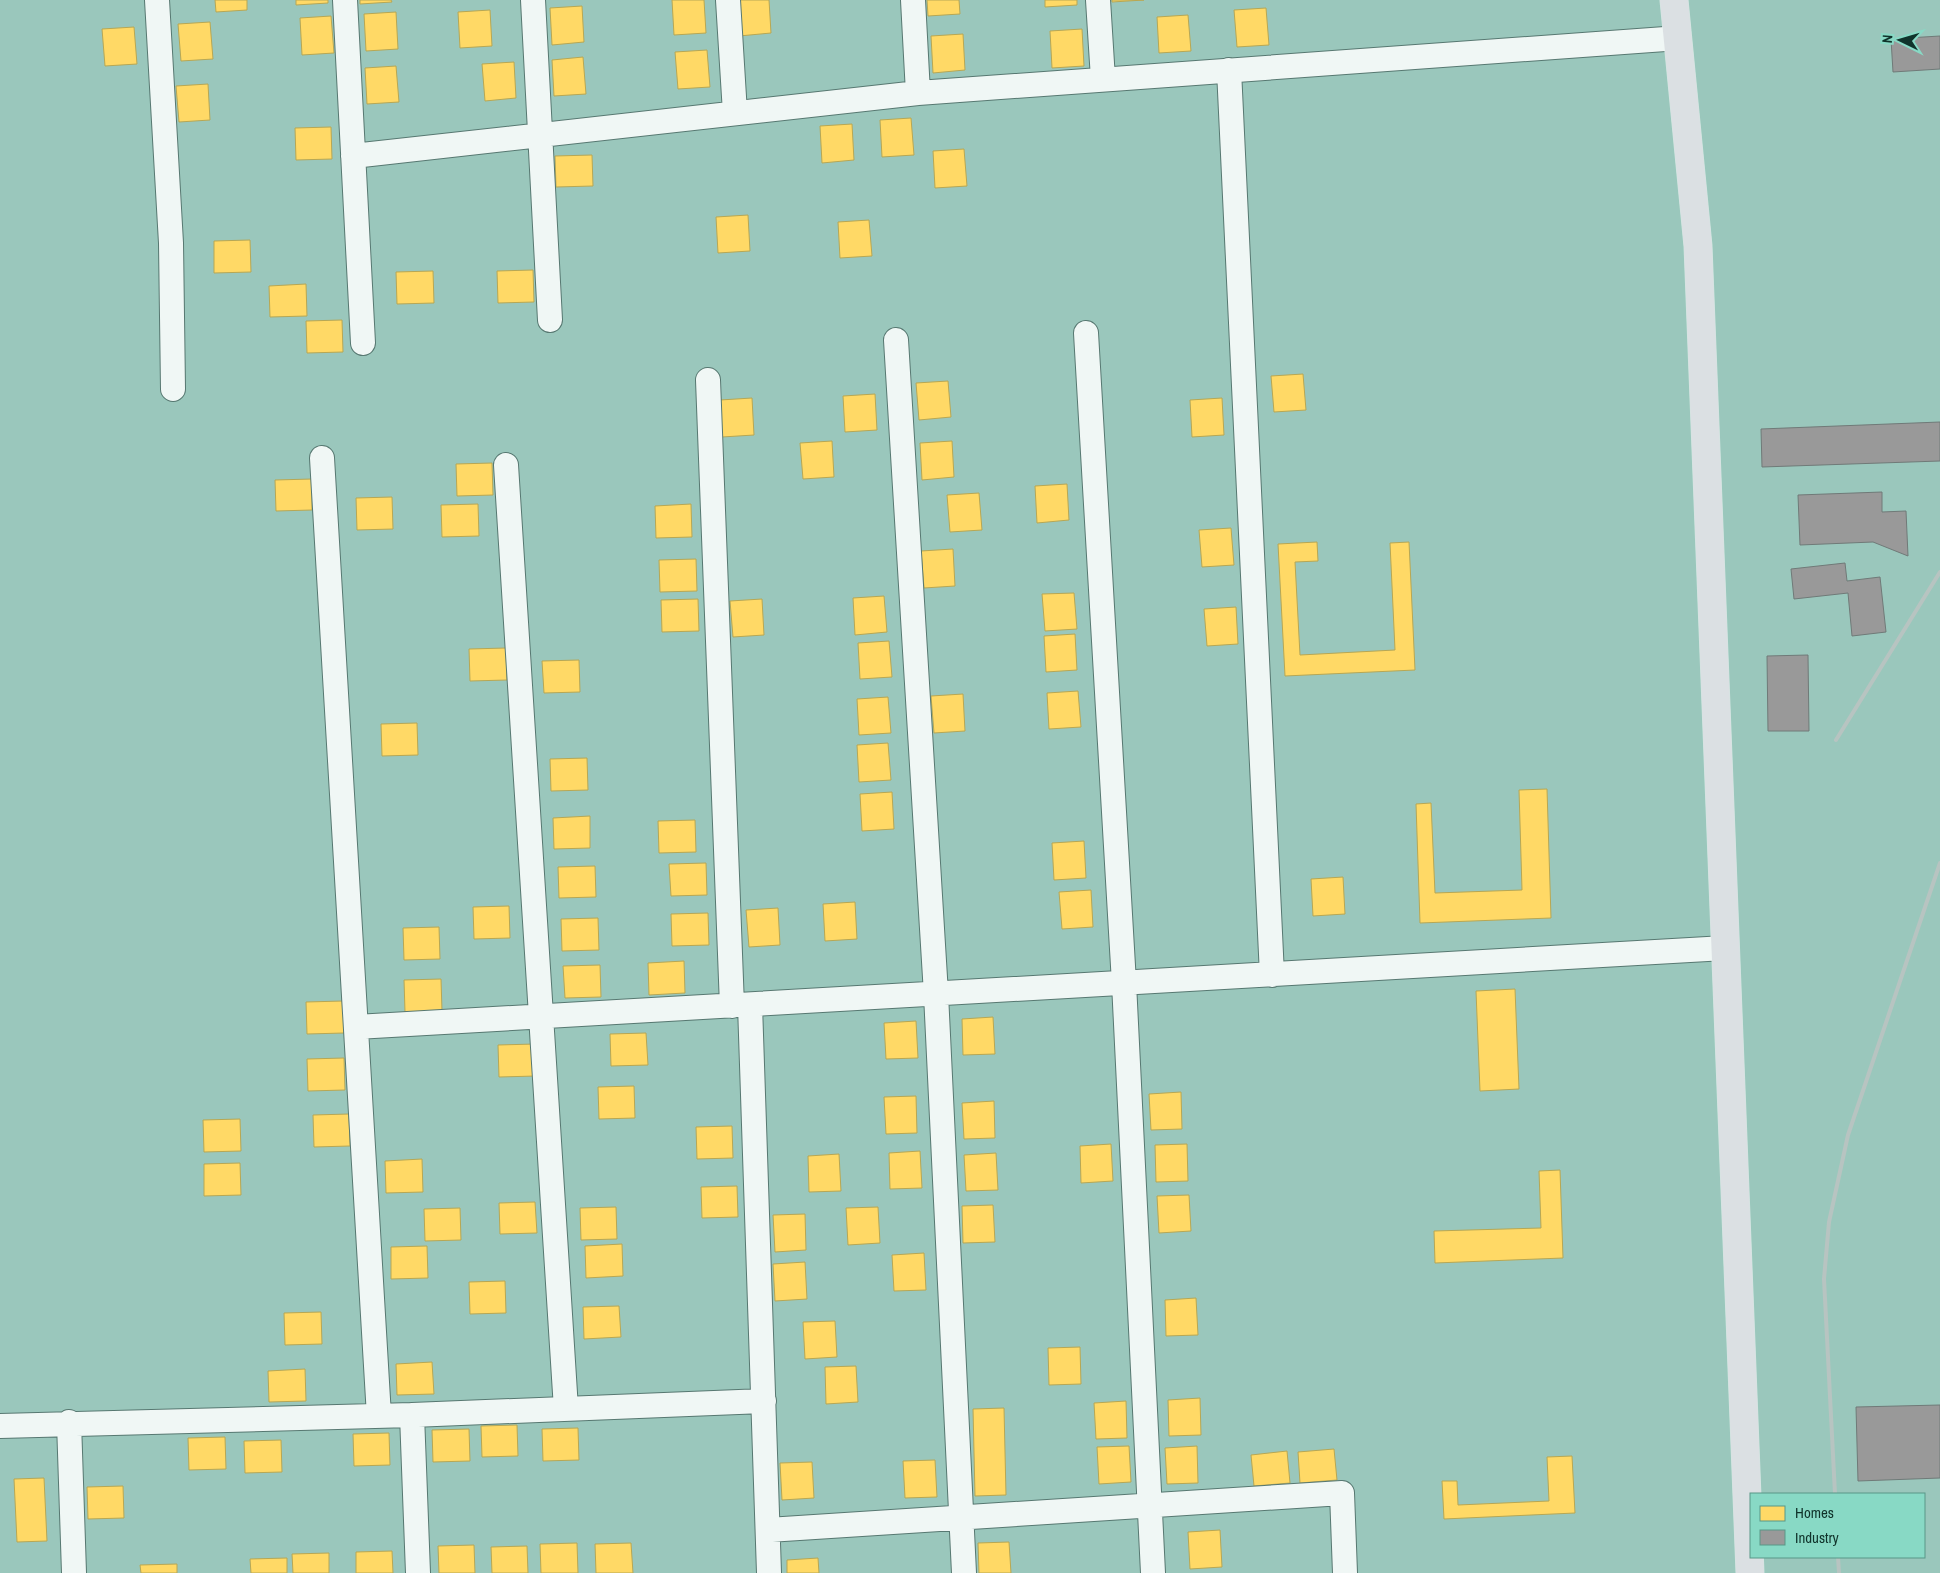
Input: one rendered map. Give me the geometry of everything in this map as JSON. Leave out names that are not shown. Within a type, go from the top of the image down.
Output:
[{"type":"main road","points":[[1674,0],[1698,246],[1750,1573]]},
{"type":"street","points":[[157,0],[171,243],[173,389]]},
{"type":"street","points":[[345,0],[363,343]]},
{"type":"street","points":[[533,0],[550,320]]},
{"type":"street","points":[[728,0],[735,113]]},
{"type":"street","points":[[913,0],[918,92]]},
{"type":"street","points":[[1098,0],[1103,79]]},
{"type":"street","points":[[354,156],[918,92],[1679,38]]},
{"type":"street","points":[[1229,70],[1272,975]]},
{"type":"street","points":[[1086,333],[1124,983],[1153,1573]]},
{"type":"street","points":[[896,340],[936,994],[964,1573]]},
{"type":"street","points":[[708,380],[764,1401],[769,1573]]},
{"type":"street","points":[[322,458],[380,1416]]},
{"type":"street","points":[[506,465],[566,1409]]},
{"type":"street","points":[[356,1027],[1725,948]]},
{"type":"street","points":[[0,1426],[69,1422],[412,1415],[764,1401]]},
{"type":"street","points":[[412,1415],[418,1573]]},
{"type":"street","points":[[69,1422],[74,1573]]},
{"type":"street","points":[[768,1530],[1342,1493],[1345,1573]]},
{"type":"building: Homes","points":[[215,0],[247,0],[247,10],[216,12]]},
{"type":"building: Homes","points":[[296,0],[328,0],[328,3],[296,5]]},
{"type":"building: Homes","points":[[360,0],[391,0],[392,2],[360,4]]},
{"type":"building: Homes","points":[[672,0],[704,0],[706,33],[674,35]]},
{"type":"building: Homes","points":[[737,0],[769,0],[771,33],[739,36]]},
{"type":"building: Homes","points":[[927,0],[959,0],[960,14],[928,16]]},
{"type":"building: Homes","points":[[1045,0],[1077,0],[1077,5],[1045,7]]},
{"type":"building: Homes","points":[[1112,0],[1144,0],[1112,2]]},
{"type":"building: Homes","points":[[582,6],[584,42],[552,45],[550,8]]},
{"type":"building: Homes","points":[[1266,8],[1269,45],[1237,47],[1234,10]]},
{"type":"building: Homes","points":[[490,10],[492,46],[460,48],[458,12]]},
{"type":"building: Homes","points":[[396,12],[398,49],[366,51],[364,14]]},
{"type":"building: Homes","points":[[1188,15],[1191,51],[1159,53],[1157,17]]},
{"type":"building: Homes","points":[[331,16],[334,53],[302,55],[300,18]]},
{"type":"building: Homes","points":[[210,22],[213,59],[181,61],[178,24]]},
{"type":"building: Homes","points":[[134,27],[137,64],[105,66],[102,29]]},
{"type":"building: Homes","points":[[1082,29],[1084,66],[1052,68],[1050,31]]},
{"type":"building: Homes","points":[[963,34],[965,70],[933,73],[931,36]]},
{"type":"building: Homes","points":[[707,50],[710,87],[678,89],[675,52]]},
{"type":"building: Homes","points":[[583,57],[586,94],[554,96],[552,60]]},
{"type":"building: Homes","points":[[514,62],[516,98],[485,101],[482,64]]},
{"type":"building: Homes","points":[[396,66],[399,102],[367,104],[365,68]]},
{"type":"building: Homes","points":[[208,84],[210,120],[179,122],[176,86]]},
{"type":"building: Homes","points":[[911,118],[914,155],[882,157],[880,120]]},
{"type":"building: Homes","points":[[852,124],[854,160],[822,163],[820,126]]},
{"type":"building: Homes","points":[[331,127],[332,159],[296,160],[295,128]]},
{"type":"building: Homes","points":[[964,149],[967,186],[935,188],[933,151]]},
{"type":"building: Homes","points":[[592,155],[593,186],[556,187],[555,156]]},
{"type":"building: Homes","points":[[748,215],[750,251],[718,253],[716,217]]},
{"type":"building: Homes","points":[[869,220],[872,256],[840,258],[838,222]]},
{"type":"building: Homes","points":[[250,240],[251,272],[214,273],[214,241]]},
{"type":"building: Homes","points":[[533,270],[534,302],[498,303],[497,271]]},
{"type":"building: Homes","points":[[433,271],[434,303],[397,304],[396,272]]},
{"type":"building: Homes","points":[[306,284],[307,316],[270,317],[269,286]]},
{"type":"building: Homes","points":[[342,320],[343,352],[307,353],[306,321]]},
{"type":"building: Homes","points":[[1303,374],[1306,410],[1274,412],[1271,376]]},
{"type":"building: Homes","points":[[948,381],[951,417],[919,420],[916,383]]},
{"type":"building: Homes","points":[[875,394],[877,430],[845,432],[843,396]]},
{"type":"building: Homes","points":[[752,398],[754,435],[722,437],[720,400]]},
{"type":"building: Homes","points":[[1222,398],[1224,435],[1192,437],[1190,400]]},
{"type":"building: Homes","points":[[832,441],[834,477],[803,479],[800,443]]},
{"type":"building: Homes","points":[[952,441],[954,477],[922,480],[920,443]]},
{"type":"building: Homes","points":[[492,463],[493,495],[457,496],[456,464]]},
{"type":"building: Homes","points":[[312,479],[312,510],[276,511],[275,480]]},
{"type":"building: Homes","points":[[1067,484],[1069,520],[1037,523],[1035,486]]},
{"type":"building: Homes","points":[[979,493],[982,530],[950,532],[947,495]]},
{"type":"building: Homes","points":[[392,497],[393,529],[357,530],[356,498]]},
{"type":"building: Homes","points":[[478,504],[479,536],[442,537],[441,505]]},
{"type":"building: Homes","points":[[691,504],[692,537],[656,538],[655,506]]},
{"type":"building: Homes","points":[[1231,528],[1234,565],[1202,567],[1199,530]]},
{"type":"building: Homes","points":[[1317,542],[1318,561],[1295,562],[1300,655],[1395,650],[1390,543],[1409,542],[1415,670],[1285,676],[1278,544]]},
{"type":"building: Homes","points":[[953,549],[955,586],[924,588],[921,551]]},
{"type":"building: Homes","points":[[696,559],[697,591],[660,592],[659,560]]},
{"type":"building: Homes","points":[[1074,593],[1077,629],[1045,631],[1042,594]]},
{"type":"building: Homes","points":[[884,596],[887,632],[855,635],[853,598]]},
{"type":"building: Homes","points":[[698,599],[699,631],[662,632],[661,600]]},
{"type":"building: Homes","points":[[762,599],[764,635],[733,637],[730,601]]},
{"type":"building: Homes","points":[[1236,607],[1238,644],[1207,646],[1204,609]]},
{"type":"building: Homes","points":[[1075,634],[1077,670],[1046,672],[1044,636]]},
{"type":"building: Homes","points":[[889,641],[892,677],[860,679],[858,643]]},
{"type":"building: Homes","points":[[506,648],[507,680],[470,681],[469,649]]},
{"type":"building: Homes","points":[[579,660],[580,692],[544,693],[542,661]]},
{"type":"building: Homes","points":[[1078,691],[1081,727],[1049,729],[1047,693]]},
{"type":"building: Homes","points":[[963,694],[965,731],[934,733],[931,696]]},
{"type":"building: Homes","points":[[888,697],[891,733],[859,735],[857,699]]},
{"type":"building: Homes","points":[[417,723],[418,755],[382,756],[381,724]]},
{"type":"building: Homes","points":[[888,743],[891,780],[859,782],[857,745]]},
{"type":"building: Homes","points":[[587,758],[588,790],[551,791],[550,759]]},
{"type":"building: Homes","points":[[1547,789],[1551,918],[1420,923],[1416,804],[1431,803],[1435,893],[1522,890],[1519,790]]},
{"type":"building: Homes","points":[[892,792],[894,829],[862,831],[860,794]]},
{"type":"building: Homes","points":[[590,816],[590,848],[554,849],[553,818]]},
{"type":"building: Homes","points":[[695,820],[696,852],[659,853],[658,821]]},
{"type":"building: Homes","points":[[1084,841],[1086,878],[1054,880],[1052,843]]},
{"type":"building: Homes","points":[[706,863],[707,895],[671,896],[669,864]]},
{"type":"building: Homes","points":[[595,866],[596,897],[559,898],[558,867]]},
{"type":"building: Homes","points":[[1343,877],[1345,914],[1313,916],[1311,879]]},
{"type":"building: Homes","points":[[1091,890],[1093,927],[1062,929],[1059,892]]},
{"type":"building: Homes","points":[[855,902],[857,939],[825,941],[823,904]]},
{"type":"building: Homes","points":[[509,906],[510,938],[474,939],[473,907]]},
{"type":"building: Homes","points":[[778,908],[780,945],[749,947],[746,910]]},
{"type":"building: Homes","points":[[708,913],[709,945],[672,946],[671,914]]},
{"type":"building: Homes","points":[[598,918],[599,950],[562,951],[561,919]]},
{"type":"building: Homes","points":[[439,927],[440,959],[404,960],[403,928]]},
{"type":"building: Homes","points":[[684,961],[685,993],[649,995],[648,963]]},
{"type":"building: Homes","points":[[600,965],[601,997],[565,998],[563,966]]},
{"type":"building: Homes","points":[[441,979],[442,1011],[405,1012],[404,980]]},
{"type":"building: Homes","points":[[1515,989],[1519,1089],[1480,1091],[1476,991]]},
{"type":"building: Homes","points":[[343,1001],[344,1033],[307,1034],[306,1002]]},
{"type":"building: Homes","points":[[993,1017],[995,1054],[963,1055],[962,1019]]},
{"type":"building: Homes","points":[[916,1021],[918,1058],[886,1059],[884,1023]]},
{"type":"building: Homes","points":[[646,1033],[648,1065],[611,1066],[610,1034]]},
{"type":"building: Homes","points":[[535,1044],[536,1076],[499,1077],[498,1045]]},
{"type":"building: Homes","points":[[344,1058],[345,1090],[308,1091],[307,1059]]},
{"type":"building: Homes","points":[[634,1086],[635,1118],[599,1119],[598,1087]]},
{"type":"building: Homes","points":[[1181,1092],[1182,1129],[1151,1130],[1149,1094]]},
{"type":"building: Homes","points":[[916,1096],[917,1133],[886,1134],[884,1097]]},
{"type":"building: Homes","points":[[994,1101],[995,1138],[964,1139],[962,1103]]},
{"type":"building: Homes","points":[[349,1114],[350,1146],[314,1147],[313,1115]]},
{"type":"building: Homes","points":[[240,1119],[241,1151],[204,1152],[203,1120]]},
{"type":"building: Homes","points":[[732,1126],[733,1158],[697,1159],[696,1127]]},
{"type":"building: Homes","points":[[1111,1144],[1113,1181],[1081,1183],[1080,1146]]},
{"type":"building: Homes","points":[[1187,1144],[1188,1181],[1156,1182],[1155,1145]]},
{"type":"building: Homes","points":[[920,1151],[922,1188],[890,1189],[889,1153]]},
{"type":"building: Homes","points":[[996,1153],[998,1190],[966,1191],[964,1155]]},
{"type":"building: Homes","points":[[839,1154],[841,1191],[809,1192],[808,1156]]},
{"type":"building: Homes","points":[[422,1159],[423,1192],[386,1193],[385,1161]]},
{"type":"building: Homes","points":[[240,1163],[241,1195],[204,1196],[204,1164]]},
{"type":"building: Homes","points":[[1560,1170],[1563,1258],[1435,1263],[1434,1231],[1541,1228],[1539,1171]]},
{"type":"building: Homes","points":[[737,1186],[738,1217],[702,1218],[701,1187]]},
{"type":"building: Homes","points":[[1189,1195],[1191,1231],[1159,1233],[1157,1196]]},
{"type":"building: Homes","points":[[535,1202],[537,1233],[500,1234],[499,1203]]},
{"type":"building: Homes","points":[[993,1205],[995,1242],[963,1243],[962,1206]]},
{"type":"building: Homes","points":[[616,1207],[617,1239],[581,1240],[580,1208]]},
{"type":"building: Homes","points":[[878,1207],[880,1243],[848,1245],[846,1208]]},
{"type":"building: Homes","points":[[460,1208],[461,1240],[425,1241],[424,1209]]},
{"type":"building: Homes","points":[[805,1214],[806,1250],[775,1252],[773,1215]]},
{"type":"building: Homes","points":[[622,1244],[623,1276],[586,1278],[585,1246]]},
{"type":"building: Homes","points":[[427,1246],[428,1278],[391,1279],[391,1247]]},
{"type":"building: Homes","points":[[924,1253],[926,1290],[894,1291],[892,1255]]},
{"type":"building: Homes","points":[[805,1262],[807,1299],[775,1301],[773,1264]]},
{"type":"building: Homes","points":[[505,1281],[506,1313],[470,1314],[469,1282]]},
{"type":"building: Homes","points":[[1196,1298],[1198,1335],[1166,1336],[1165,1300]]},
{"type":"building: Homes","points":[[619,1306],[621,1337],[584,1339],[583,1307]]},
{"type":"building: Homes","points":[[321,1312],[322,1344],[285,1345],[284,1313]]},
{"type":"building: Homes","points":[[835,1321],[837,1357],[805,1359],[803,1322]]},
{"type":"building: Homes","points":[[1080,1347],[1081,1384],[1049,1385],[1048,1348]]},
{"type":"building: Homes","points":[[432,1362],[434,1394],[397,1395],[396,1364]]},
{"type":"building: Homes","points":[[856,1366],[858,1402],[826,1404],[825,1367]]},
{"type":"building: Homes","points":[[305,1369],[306,1401],[269,1402],[268,1371]]},
{"type":"building: Homes","points":[[1200,1398],[1201,1435],[1169,1436],[1168,1400]]},
{"type":"building: Homes","points":[[1126,1401],[1127,1438],[1096,1439],[1094,1403]]},
{"type":"building: Homes","points":[[1004,1408],[1006,1495],[975,1496],[973,1409]]},
{"type":"building: Homes","points":[[517,1425],[518,1456],[482,1457],[481,1426]]},
{"type":"building: Homes","points":[[578,1428],[579,1460],[543,1461],[542,1429]]},
{"type":"building: Homes","points":[[469,1429],[470,1461],[433,1462],[432,1430]]},
{"type":"building: Homes","points":[[389,1433],[390,1465],[354,1466],[353,1434]]},
{"type":"building: Homes","points":[[225,1437],[226,1469],[189,1470],[188,1438]]},
{"type":"building: Homes","points":[[281,1440],[282,1472],[245,1473],[244,1441]]},
{"type":"building: Homes","points":[[1129,1446],[1131,1482],[1099,1484],[1097,1447]]},
{"type":"building: Homes","points":[[1197,1446],[1198,1483],[1167,1484],[1165,1448]]},
{"type":"building: Homes","points":[[1334,1449],[1337,1480],[1300,1483],[1298,1452]]},
{"type":"building: Homes","points":[[1287,1451],[1290,1483],[1254,1486],[1251,1455]]},
{"type":"building: Homes","points":[[1572,1456],[1575,1513],[1444,1519],[1442,1481],[1457,1481],[1458,1505],[1549,1501],[1547,1457]]},
{"type":"building: Homes","points":[[935,1460],[937,1497],[905,1498],[903,1461]]},
{"type":"building: Homes","points":[[812,1462],[814,1498],[782,1500],[780,1463]]},
{"type":"building: Homes","points":[[44,1478],[47,1541],[17,1542],[14,1479]]},
{"type":"building: Homes","points":[[123,1486],[124,1518],[88,1519],[87,1487]]},
{"type":"building: Homes","points":[[1220,1530],[1222,1567],[1190,1569],[1188,1532]]},
{"type":"building: Homes","points":[[1009,1542],[1011,1573],[979,1573],[978,1543]]},
{"type":"building: Homes","points":[[577,1543],[578,1573],[541,1573],[540,1544]]},
{"type":"building: Homes","points":[[631,1543],[633,1573],[596,1573],[595,1544]]},
{"type":"building: Homes","points":[[474,1545],[475,1573],[439,1573],[438,1546]]},
{"type":"building: Homes","points":[[527,1546],[528,1573],[492,1573],[491,1547]]},
{"type":"building: Homes","points":[[392,1551],[393,1573],[356,1573],[356,1552]]},
{"type":"building: Homes","points":[[329,1553],[329,1573],[293,1573],[292,1554]]},
{"type":"building: Homes","points":[[287,1558],[287,1573],[251,1573],[250,1559]]},
{"type":"building: Homes","points":[[818,1558],[819,1573],[787,1573],[787,1560]]},
{"type":"building: Homes","points":[[177,1564],[177,1573],[141,1573],[140,1565]]},
{"type":"building: Industry","points":[[1940,36],[1940,69],[1893,72],[1891,39]]},
{"type":"building: Industry","points":[[1940,422],[1940,461],[1762,467],[1761,429]]},
{"type":"building: Industry","points":[[1882,492],[1882,512],[1906,511],[1908,556],[1873,542],[1800,545],[1798,495]]},
{"type":"building: Industry","points":[[1845,563],[1847,581],[1880,577],[1886,632],[1852,636],[1848,593],[1794,599],[1791,569]]},
{"type":"building: Industry","points":[[1808,655],[1809,731],[1768,731],[1767,656]]},
{"type":"building: Industry","points":[[1940,1405],[1940,1478],[1858,1481],[1856,1407]]},
{"type":"railway","points":[[1836,740],[1940,572]]},
{"type":"railway","points":[[1835,1493],[1824,1279],[1829,1222],[1848,1135],[1940,863]]},
{"type":"railway","points":[[1838,1558],[1839,1573]]}]
